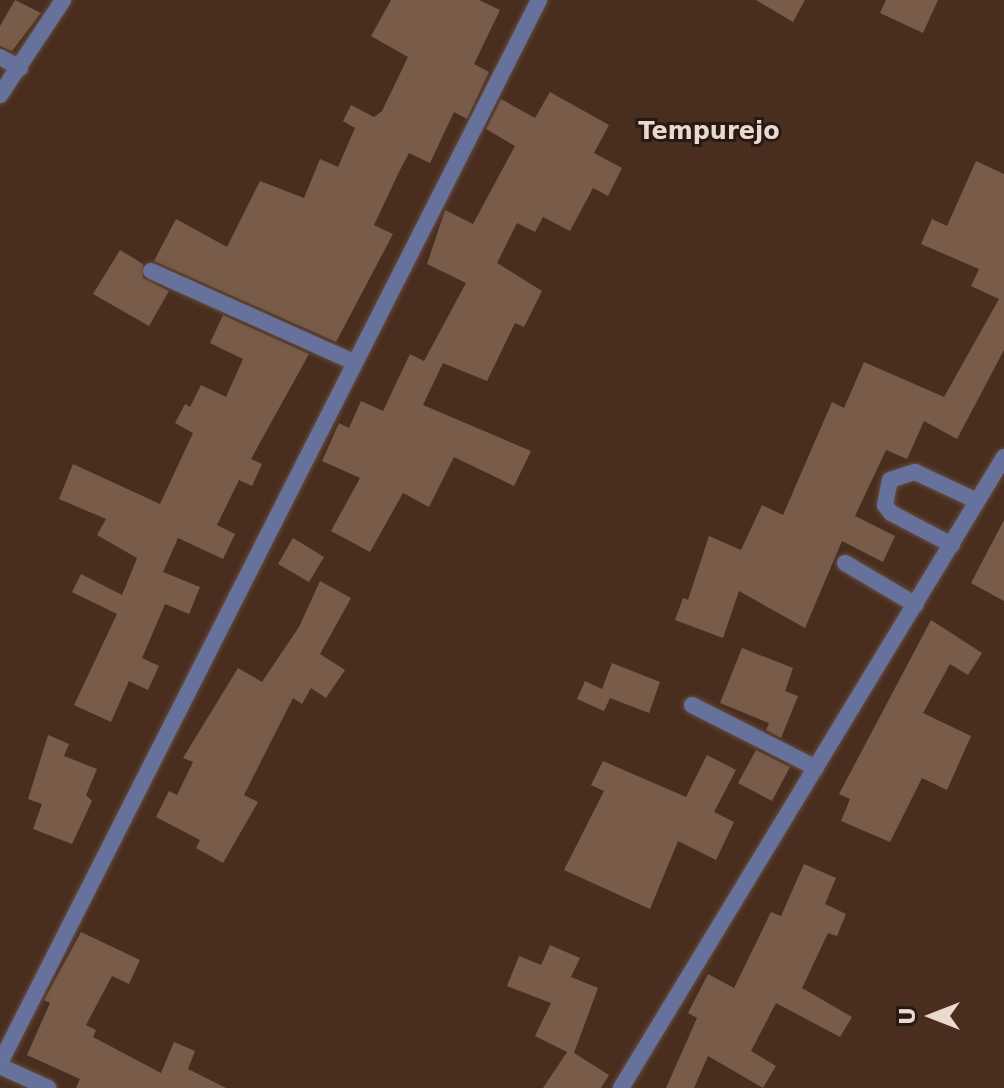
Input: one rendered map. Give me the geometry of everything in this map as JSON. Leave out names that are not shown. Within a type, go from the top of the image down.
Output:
[{"type":"street","points":[[0,95],[63,0]]},
{"type":"street","points":[[48,1088],[0,1065],[351,361],[539,0]]},
{"type":"street","points":[[0,57],[20,68]]},
{"type":"street","points":[[151,271],[351,361]]},
{"type":"street","points":[[621,1088],[1004,457]]},
{"type":"street","points":[[952,545],[891,513],[885,505],[890,480],[915,472],[977,501]]},
{"type":"street","points":[[845,563],[916,605]]},
{"type":"street","points":[[692,705],[816,768]]},
{"type":"building","points":[[15,0],[41,13],[12,51],[0,46],[0,26]]},
{"type":"building","points":[[391,0],[479,0],[500,10],[474,64],[489,72],[467,119],[454,112],[430,163],[409,153],[400,170],[374,225],[393,234],[336,342],[154,261],[176,219],[227,247],[260,181],[304,198],[320,159],[338,167],[355,128],[343,121],[351,105],[374,117],[382,111],[408,57],[371,36]]},
{"type":"building","points":[[756,0],[805,0],[793,22]]},
{"type":"building","points":[[886,0],[938,0],[923,33],[880,13]]},
{"type":"building","points":[[550,92],[609,125],[594,153],[622,168],[608,196],[593,188],[570,231],[543,217],[535,232],[517,223],[497,263],[542,291],[524,327],[515,323],[487,381],[443,363],[423,405],[531,451],[514,486],[454,457],[429,507],[403,493],[370,552],[331,531],[360,478],[322,461],[339,423],[349,428],[361,401],[383,411],[410,354],[424,361],[466,283],[427,264],[445,210],[473,224],[515,146],[486,129],[501,99],[535,118]]},
{"type":"building","points":[[976,161],[1004,174],[1004,350],[957,439],[924,421],[907,459],[886,450],[855,516],[895,536],[883,562],[842,541],[805,628],[739,591],[723,638],[675,620],[683,598],[688,600],[709,536],[741,550],[762,505],[783,515],[832,402],[844,408],[864,362],[944,397],[999,299],[971,286],[979,269],[921,244],[932,219],[947,226]]},
{"type":"building","points":[[120,250],[143,264],[143,278],[169,291],[149,326],[93,294]]},
{"type":"building","points":[[223,315],[309,354],[251,459],[262,464],[252,486],[239,480],[217,525],[235,534],[223,559],[178,538],[163,572],[200,587],[189,614],[165,604],[142,658],[159,666],[148,690],[129,681],[111,722],[74,705],[117,614],[72,592],[81,574],[122,595],[137,558],[97,535],[106,519],[59,499],[73,464],[160,504],[193,433],[175,423],[185,404],[190,407],[201,385],[226,397],[243,359],[210,343]]},
{"type":"building","points":[[1004,520],[1004,601],[971,583]]},
{"type":"building","points":[[293,538],[324,557],[309,582],[278,564]]},
{"type":"building","points":[[320,581],[351,598],[320,654],[345,670],[326,698],[311,688],[302,704],[293,698],[244,795],[258,802],[223,863],[196,848],[200,840],[156,817],[169,791],[177,795],[193,762],[183,758],[238,668],[262,682],[299,627]]},
{"type":"building","points":[[931,620],[982,653],[968,675],[950,664],[923,713],[971,736],[947,790],[922,778],[890,842],[841,821],[850,799],[839,794]]},
{"type":"building","points":[[742,648],[793,668],[785,691],[798,696],[781,738],[766,730],[769,723],[720,703]]},
{"type":"building","points":[[612,663],[660,682],[649,713],[610,698],[604,711],[577,699],[585,681],[602,689]]},
{"type":"building","points":[[48,735],[69,744],[64,756],[97,769],[86,795],[92,801],[72,844],[33,829],[42,804],[28,799]]},
{"type":"building","points":[[756,750],[790,767],[772,801],[738,783]]},
{"type":"building","points":[[707,755],[736,770],[714,812],[734,822],[716,860],[678,841],[650,909],[564,870],[604,791],[591,785],[603,761],[686,797]]},
{"type":"building","points":[[804,864],[836,878],[825,904],[846,914],[837,936],[828,933],[802,988],[852,1017],[840,1037],[776,1003],[751,1051],[776,1066],[763,1088],[708,1056],[694,1088],[666,1088],[697,1018],[688,1013],[708,974],[734,988],[771,912],[781,916]]},
{"type":"building","points":[[81,932],[140,960],[129,984],[112,976],[86,1025],[96,1030],[93,1037],[161,1073],[174,1042],[195,1051],[188,1069],[226,1088],[76,1088],[80,1079],[27,1055],[50,1003],[44,1000]]},
{"type":"building","points":[[550,945],[580,958],[571,977],[598,988],[574,1053],[609,1075],[601,1088],[543,1088],[567,1052],[535,1036],[551,1003],[507,986],[519,956],[541,965]]},
{"type":"district","name":"Tempurejo","points":[[709,132]]}]
